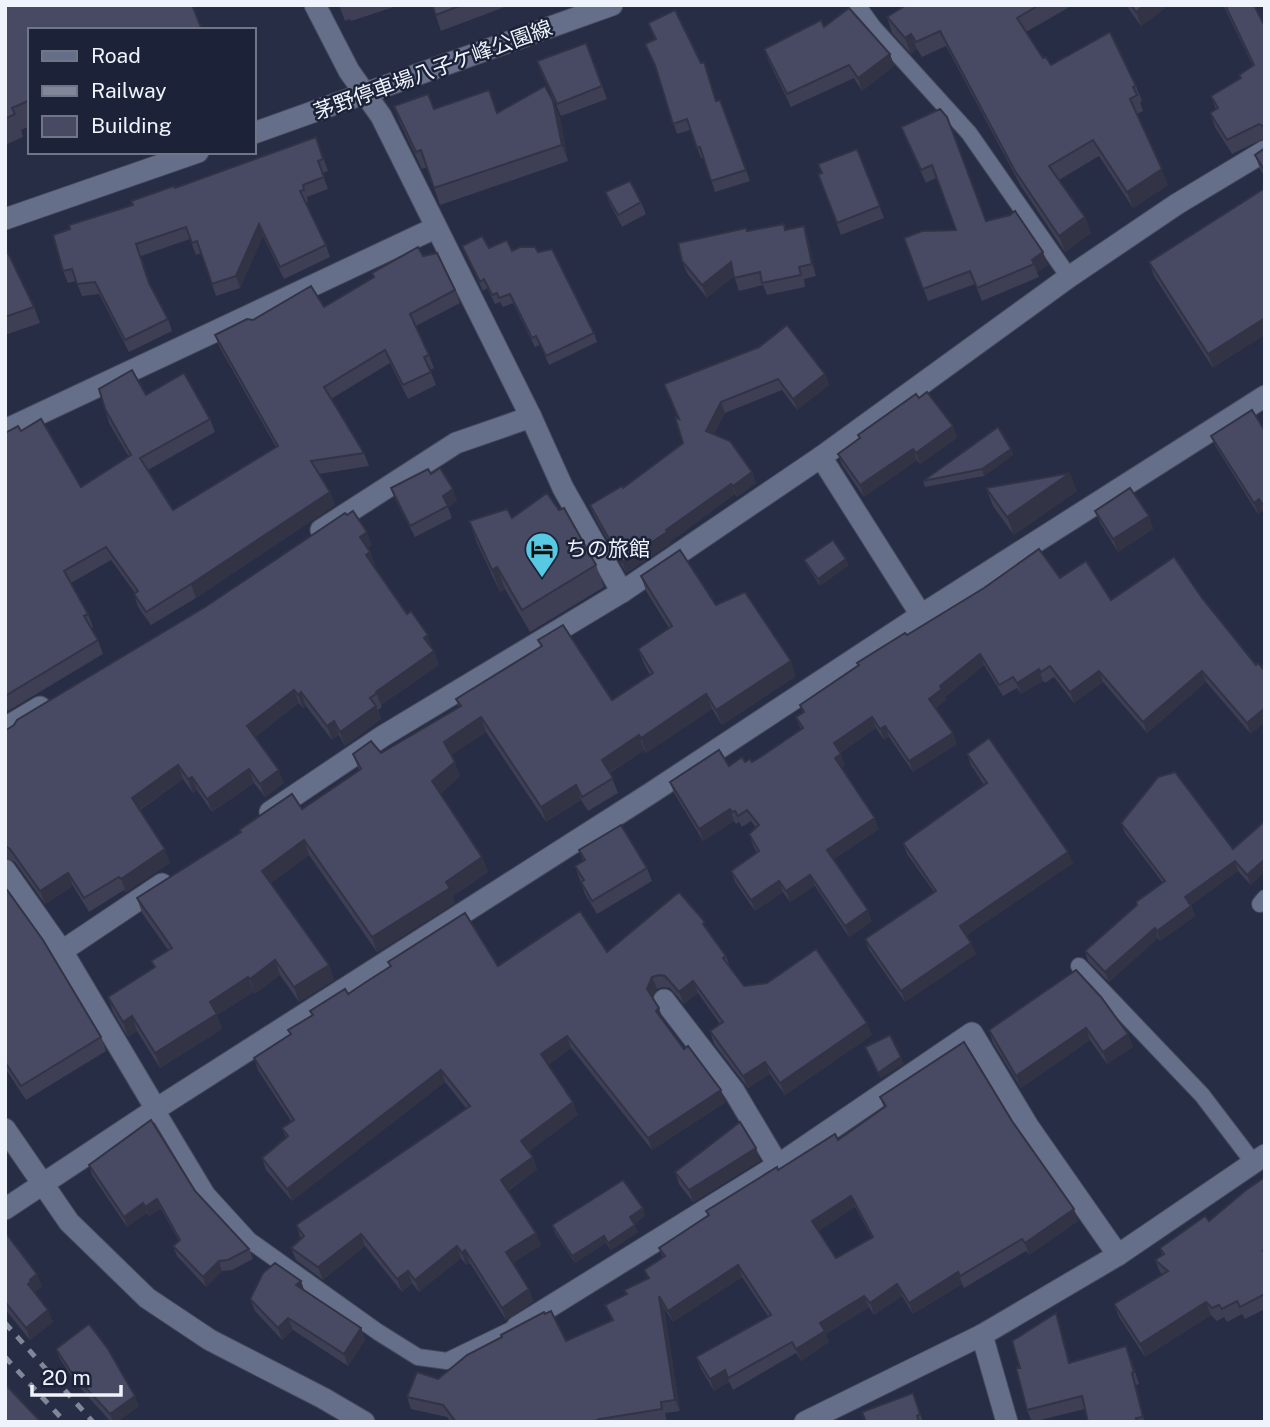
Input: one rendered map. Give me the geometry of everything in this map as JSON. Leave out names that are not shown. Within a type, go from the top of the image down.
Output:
[{"type":"street","points":[[316,5],[349,71],[381,117],[531,417],[563,488],[622,592]]},
{"type":"street","name":"茅野停車場八子ケ峰公園線","points":[[256,132],[612,5]]},
{"type":"street","points":[[257,821],[383,736],[622,592],[821,457],[1069,277],[1177,204],[1265,151]]},
{"type":"street","points":[[5,219],[192,154]]},
{"type":"street","points":[[5,430],[435,228]]},
{"type":"street","points":[[5,1209],[156,1109],[651,793],[921,615],[1263,400]]},
{"type":"street","points":[[304,541],[456,443],[531,417]]},
{"type":"street","points":[[821,457],[921,615]]},
{"type":"street","points":[[5,728],[52,700]]},
{"type":"street","points":[[5,870],[62,951],[156,1109]]},
{"type":"street","points":[[62,951],[177,875]]},
{"type":"street","points":[[664,1000],[734,1091],[778,1165]]},
{"type":"street","points":[[517,1327],[778,1165],[972,1032],[1028,1126],[1118,1255]]},
{"type":"street","points":[[5,1129],[69,1222],[147,1297],[209,1340],[364,1422]]},
{"type":"street","points":[[805,1422],[982,1335],[1118,1255],[1259,1158]]},
{"type":"street","points":[[982,1335],[1007,1422]]},
{"type":"lane","points":[[858,5],[873,27],[969,133],[1069,277]]},
{"type":"lane","points":[[1079,967],[1259,1158]]},
{"type":"lane","points":[[156,1109],[207,1195],[249,1240],[378,1332],[418,1357],[447,1361],[517,1327]]},
{"type":"building","points":[[5,5],[192,5],[201,28],[28,28],[28,101],[12,108],[15,114],[5,119]]},
{"type":"building","points":[[432,5],[462,5],[436,15]]},
{"type":"building","points":[[906,5],[1039,5],[1017,18],[1043,58],[1046,57],[1051,65],[1110,32],[1136,86],[1133,87],[1137,95],[1130,99],[1162,169],[1127,192],[1093,140],[1049,166],[1085,217],[1059,236],[1015,171],[940,31],[916,42],[911,34],[905,38],[887,17]]},
{"type":"building","points":[[1131,5],[1145,5],[1136,12]]},
{"type":"building","points":[[1225,5],[1254,5],[1265,27],[1265,127],[1259,124],[1227,140],[1210,113],[1218,108],[1211,96],[1241,78],[1239,75],[1254,65]]},
{"type":"building","points":[[849,8],[890,54],[858,78],[849,65],[787,94],[764,49],[821,20],[824,27]]},
{"type":"building","points":[[675,10],[701,63],[704,62],[716,101],[720,100],[746,170],[711,181],[687,119],[673,124],[655,65],[645,44],[656,39],[648,23]]},
{"type":"building","points":[[586,43],[602,86],[557,104],[537,61]]},
{"type":"building","points":[[545,86],[553,101],[562,145],[434,188],[421,150],[416,152],[394,106],[428,94],[434,109],[489,90],[497,113]]},
{"type":"building","points":[[940,109],[947,117],[986,221],[1010,215],[1015,211],[1043,252],[1032,260],[1034,264],[977,288],[970,271],[923,289],[904,238],[922,231],[956,230],[932,165],[921,170],[901,127]]},
{"type":"building","points":[[316,137],[323,159],[318,161],[324,177],[303,185],[304,190],[300,191],[326,245],[280,267],[259,224],[236,276],[212,284],[197,241],[192,243],[186,227],[136,244],[149,283],[168,319],[125,340],[95,282],[77,284],[72,269],[63,271],[53,235],[70,229],[69,225],[133,205],[131,201]]},
{"type":"building","points":[[1265,148],[1265,171],[1255,155]]},
{"type":"building","points":[[857,149],[880,206],[837,223],[818,174],[822,173],[818,164]]},
{"type":"building","points":[[630,181],[641,202],[618,215],[605,192]]},
{"type":"building","points":[[1265,188],[1265,318],[1208,354],[1149,262]]},
{"type":"building","points":[[784,224],[785,230],[804,226],[812,264],[799,267],[801,275],[762,283],[760,272],[734,278],[731,262],[702,285],[682,261],[678,243],[746,228],[747,231]]},
{"type":"building","points":[[482,236],[489,248],[507,240],[512,251],[520,247],[535,247],[538,252],[552,249],[594,333],[546,356],[536,336],[532,338],[510,294],[499,298],[497,293],[492,295],[484,279],[480,282],[462,246]]},
{"type":"building","points":[[418,247],[423,256],[437,253],[455,290],[410,314],[429,355],[424,357],[431,372],[403,385],[385,350],[324,387],[364,453],[311,461],[330,492],[146,612],[134,594],[138,591],[106,547],[64,571],[88,614],[84,616],[98,640],[5,696],[5,433],[18,426],[21,431],[41,419],[81,487],[131,455],[105,409],[99,389],[132,370],[146,395],[184,373],[210,419],[140,458],[173,510],[278,446],[215,335],[247,319],[253,320],[311,286],[324,307],[374,277],[372,273]]},
{"type":"building","points":[[7,251],[34,307],[5,317],[5,252]]},
{"type":"building","points":[[787,325],[825,374],[793,399],[778,379],[721,402],[706,431],[730,441],[752,472],[622,562],[590,505],[622,486],[623,488],[683,443],[675,417],[679,419],[664,384],[759,347]]},
{"type":"building","points":[[927,392],[953,426],[916,453],[913,449],[860,485],[838,454],[860,438],[858,435],[916,394],[919,398]]},
{"type":"building","points":[[1252,410],[1265,431],[1265,508],[1259,499],[1254,503],[1211,436]]},
{"type":"building","points":[[998,427],[1011,449],[982,469],[923,481]]},
{"type":"building","points":[[440,468],[453,489],[443,496],[448,506],[410,526],[391,488],[428,469],[431,474]]},
{"type":"building","points":[[1070,473],[1007,517],[986,488]]},
{"type":"building","points":[[1130,488],[1149,516],[1113,539],[1095,511]]},
{"type":"building","points":[[547,493],[559,510],[564,508],[596,565],[522,610],[497,567],[492,570],[469,521],[507,509],[512,518]]},
{"type":"building","points":[[353,511],[367,532],[360,537],[370,552],[366,555],[407,614],[411,611],[428,635],[424,638],[434,651],[376,692],[370,698],[376,706],[340,732],[334,721],[327,726],[301,692],[298,695],[294,690],[247,726],[279,770],[260,784],[249,769],[207,799],[192,777],[188,779],[178,765],[132,798],[165,849],[121,879],[119,877],[84,898],[68,873],[40,891],[10,849],[5,846],[5,731],[17,720],[205,607],[345,513],[347,515]]},
{"type":"building","points":[[833,540],[846,559],[818,579],[804,560]]},
{"type":"building","points":[[1039,549],[1060,578],[1086,561],[1111,600],[1174,557],[1202,598],[1256,665],[1258,663],[1265,671],[1265,708],[1247,723],[1202,671],[1143,722],[1099,671],[1070,692],[1050,666],[1041,672],[1039,669],[1017,683],[1013,677],[999,685],[980,654],[940,686],[942,689],[929,699],[953,733],[909,761],[885,726],[880,729],[872,717],[834,743],[841,754],[835,758],[875,818],[827,850],[868,910],[845,926],[810,875],[786,891],[779,881],[751,900],[731,871],[759,851],[749,834],[759,825],[747,810],[738,816],[730,809],[699,829],[670,782],[719,750],[729,766],[742,757],[745,762],[750,759],[752,762],[762,756],[803,728],[796,717],[804,712],[800,705],[859,665],[857,663],[984,588]]},
{"type":"building","points":[[680,550],[716,605],[745,592],[791,661],[716,710],[706,694],[641,738],[639,735],[602,760],[613,778],[582,797],[576,785],[541,807],[481,717],[444,742],[455,762],[432,781],[482,857],[446,882],[450,888],[372,937],[304,840],[262,871],[329,965],[294,987],[275,960],[250,979],[248,977],[210,1002],[217,1014],[155,1053],[132,1016],[123,1022],[108,997],[155,967],[151,961],[172,948],[137,898],[241,832],[239,830],[292,794],[302,809],[361,769],[353,754],[371,741],[381,753],[461,706],[456,699],[542,646],[538,640],[563,625],[612,700],[653,673],[638,649],[672,626],[641,576]]},
{"type":"building","points":[[989,738],[1068,852],[960,926],[971,943],[901,991],[865,939],[936,891],[903,843],[987,783],[967,754]]},
{"type":"building","points":[[1175,772],[1233,849],[1265,821],[1265,859],[1247,875],[1235,861],[1185,897],[1191,906],[1157,931],[1155,928],[1105,972],[1085,951],[1137,905],[1136,902],[1165,881],[1121,823],[1158,777]]},
{"type":"building","points":[[621,825],[647,868],[592,901],[575,866],[585,860],[579,850]]},
{"type":"building","points":[[5,887],[43,940],[101,1037],[21,1086],[5,1062]]},
{"type":"building","points":[[679,892],[705,922],[703,924],[726,956],[723,958],[744,986],[767,983],[816,949],[867,1023],[780,1083],[765,1062],[743,1076],[710,1031],[723,1022],[693,981],[679,992],[665,976],[652,977],[647,989],[659,1008],[656,1011],[684,1049],[688,1046],[721,1090],[648,1138],[567,1036],[541,1054],[573,1102],[521,1141],[533,1157],[501,1180],[536,1233],[506,1252],[529,1289],[502,1308],[465,1250],[462,1253],[457,1246],[415,1280],[408,1271],[397,1279],[361,1234],[318,1267],[291,1248],[304,1236],[296,1225],[470,1106],[441,1070],[287,1189],[262,1158],[288,1136],[282,1128],[294,1120],[254,1058],[291,1034],[288,1030],[313,1015],[310,1011],[345,989],[348,994],[391,966],[388,962],[465,913],[498,966],[580,911],[607,952]]},
{"type":"building","points":[[1076,970],[1101,997],[1128,1034],[1103,1052],[1086,1028],[1016,1076],[989,1030]]},
{"type":"building","points":[[890,1035],[901,1057],[878,1073],[865,1047]]},
{"type":"building","points":[[964,1042],[1012,1121],[1074,1209],[1025,1243],[1022,1239],[960,1276],[958,1272],[909,1303],[897,1284],[870,1303],[864,1296],[820,1323],[825,1331],[796,1349],[792,1342],[728,1378],[725,1370],[710,1379],[696,1357],[771,1315],[738,1265],[668,1311],[659,1296],[675,1400],[661,1402],[662,1409],[592,1422],[456,1422],[443,1405],[407,1397],[417,1372],[438,1379],[467,1355],[544,1312],[545,1314],[551,1311],[566,1341],[613,1320],[605,1305],[627,1294],[624,1290],[649,1278],[644,1270],[665,1256],[659,1248],[709,1215],[706,1211],[777,1167],[778,1170],[835,1134],[838,1140],[886,1106],[880,1097]],"holes":[[[851,1196],[873,1237],[836,1258],[812,1221]]]},
{"type":"building","points":[[151,1120],[195,1191],[249,1249],[228,1260],[219,1261],[203,1277],[173,1246],[180,1240],[157,1199],[145,1207],[143,1203],[124,1217],[89,1165]]},
{"type":"building","points":[[740,1122],[756,1148],[689,1190],[675,1172]]},
{"type":"building","points":[[1265,1177],[1265,1249],[1262,1251],[1265,1250],[1265,1294],[1240,1307],[1237,1301],[1222,1309],[1219,1305],[1212,1308],[1206,1302],[1140,1344],[1114,1304],[1168,1271],[1155,1260],[1164,1254],[1160,1248],[1205,1216],[1209,1221]]},
{"type":"building","points":[[623,1180],[643,1208],[630,1217],[635,1225],[608,1243],[604,1236],[572,1256],[552,1225]]},
{"type":"building","points":[[5,1232],[37,1274],[28,1284],[48,1310],[26,1328],[5,1302]]},
{"type":"building","points":[[275,1263],[301,1281],[296,1285],[361,1328],[344,1354],[288,1318],[278,1328],[250,1299],[263,1273]]},
{"type":"building","points":[[1056,1313],[1069,1363],[1126,1346],[1143,1417],[1136,1418],[1137,1422],[1088,1422],[1082,1396],[1027,1410],[1012,1341]]},
{"type":"building","points":[[89,1324],[108,1349],[135,1396],[110,1414],[71,1372],[56,1349]]},
{"type":"building","points":[[5,1384],[41,1422],[5,1422]]},
{"type":"building","points":[[913,1393],[920,1414],[917,1416],[919,1422],[866,1422],[862,1412]]},
{"type":"railway","points":[[5,1323],[93,1422]]},
{"type":"railway","points":[[5,1357],[65,1422]]},
{"type":"place","name":"ちの旅館","points":[[542,579]]}]
